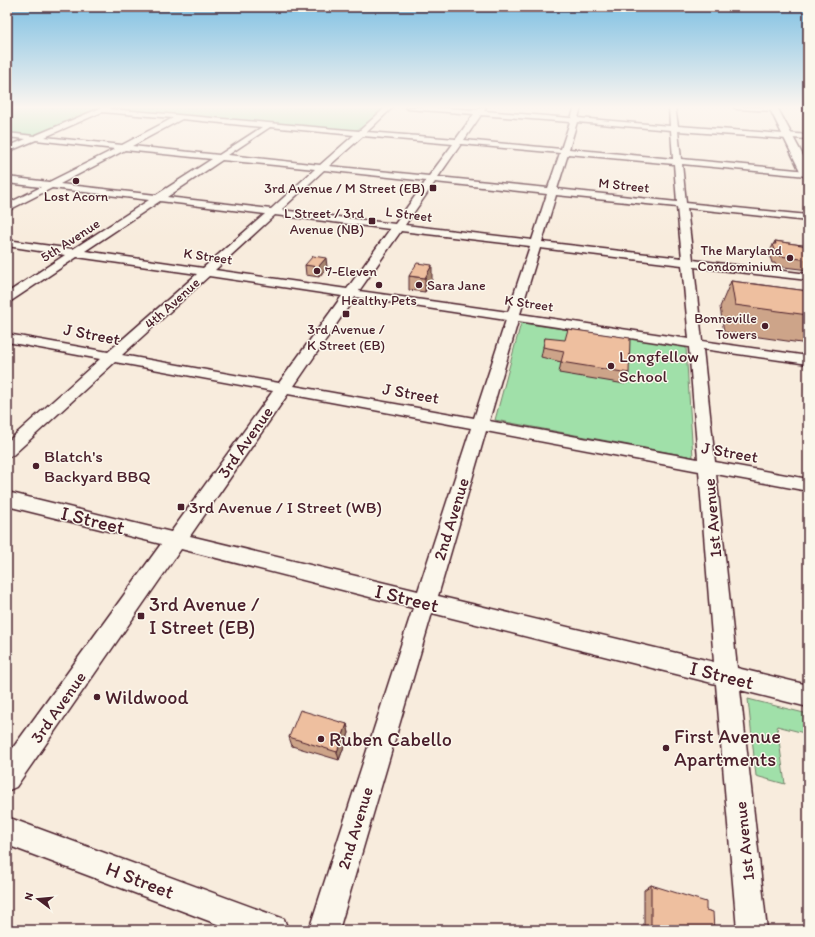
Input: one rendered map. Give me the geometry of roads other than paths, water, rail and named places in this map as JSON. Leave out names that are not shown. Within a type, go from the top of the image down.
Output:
[{"type":"main road","points":[[796,151],[807,171]]},
{"type":"street","points":[[7,208],[117,151]]},
{"type":"street","name":"M Street","points":[[160,151],[808,218]]},
{"type":"street","name":"5th Avenue","points":[[7,298],[230,151]]},
{"type":"street","name":"4th Avenue","points":[[7,451],[341,151]]},
{"type":"street","name":"3rd Avenue","points":[[7,778],[452,151]]},
{"type":"street","points":[[561,151],[678,162],[807,171]]},
{"type":"street","name":"2nd Avenue","points":[[324,930],[564,151]]},
{"type":"street","name":"1st Avenue","points":[[677,151],[752,930]]},
{"type":"street","name":"L Street","points":[[7,180],[808,278]]},
{"type":"street","name":"K Street","points":[[7,243],[808,360]]},
{"type":"street","name":"J Street","points":[[7,338],[808,485]]},
{"type":"street","name":"I Street","points":[[7,499],[808,696]]},
{"type":"street","name":"H Street","points":[[7,831],[273,930]]},
{"type":"place","name":"Lost Acorn","points":[[76,181]]},
{"type":"place","name":"3rd Avenue / M Street (EB)","points":[[433,188]]},
{"type":"place","name":"L Street / 3rd Avenue (NB)","points":[[372,221]]},
{"type":"place","name":"The Maryland Condominium","points":[[790,258]]},
{"type":"place","name":"7-Eleven","points":[[317,271]]},
{"type":"place","name":"Healthy Pets","points":[[379,285]]},
{"type":"place","name":"Sara Jane","points":[[419,285]]},
{"type":"place","name":"3rd Avenue / K Street (EB)","points":[[346,314]]},
{"type":"place","name":"Bonneville Towers","points":[[765,326]]},
{"type":"place","name":"Longfellow School","points":[[611,366]]},
{"type":"place","name":"Blatch's Backyard BBQ","points":[[36,466]]},
{"type":"place","name":"3rd Avenue / I Street (WB)","points":[[181,507]]},
{"type":"place","name":"3rd Avenue / I Street (EB)","points":[[141,616]]},
{"type":"place","name":"Wildwood","points":[[97,697]]},
{"type":"place","name":"Ruben Cabello","points":[[321,739]]},
{"type":"place","name":"First Avenue Apartments","points":[[666,748]]}]
